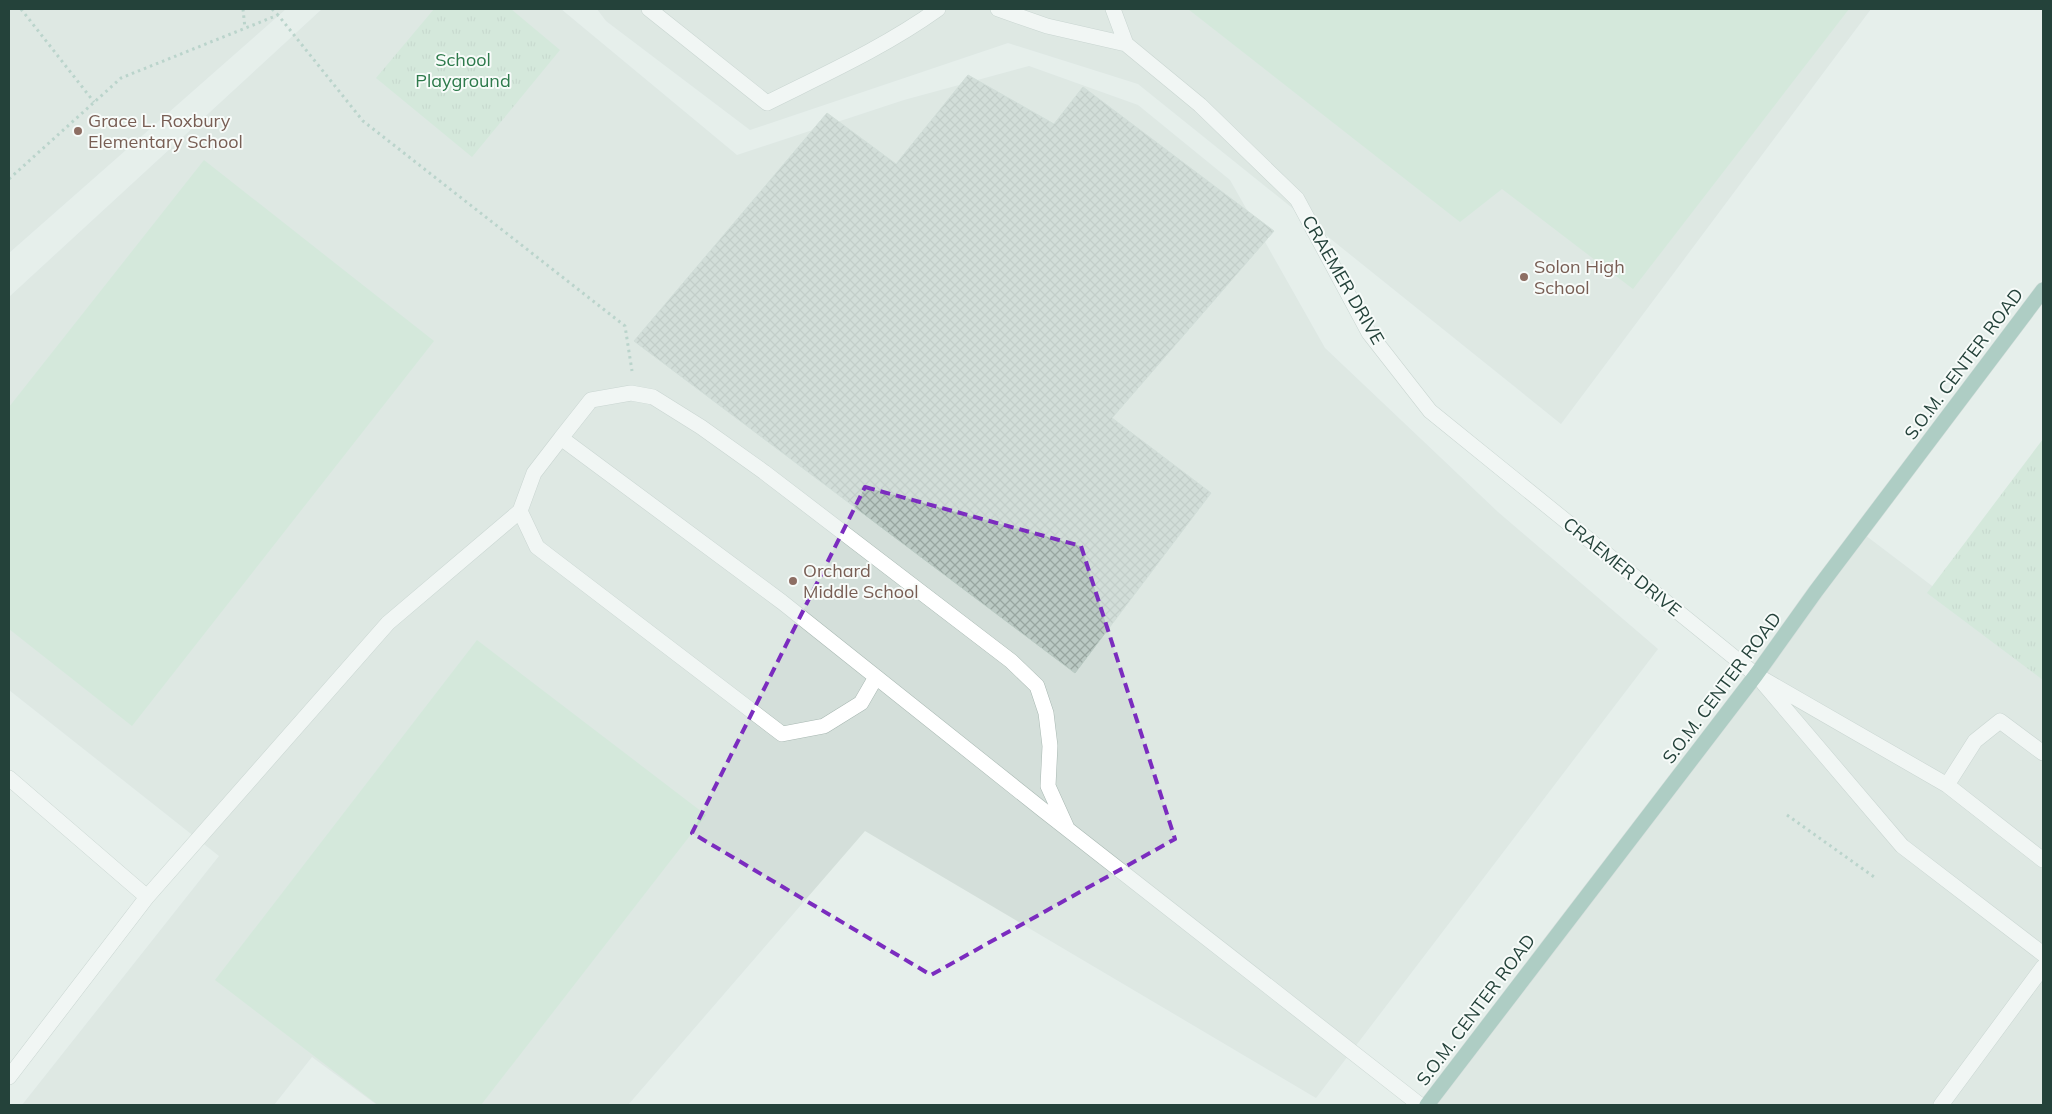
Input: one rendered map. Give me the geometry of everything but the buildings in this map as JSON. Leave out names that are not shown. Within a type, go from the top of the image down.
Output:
[{"type":"main road","name":"S.O.M. CENTER ROAD","points":[[1426,1105],[1756,675],[2043,290]]},
{"type":"lane","points":[[649,9],[767,103],[866,54],[938,9]]},
{"type":"lane","name":"CRAEMER DRIVE","points":[[998,9],[1047,26],[1126,44],[1200,105],[1297,199],[1369,333],[1430,411],[1756,675]]},
{"type":"lane","points":[[1112,9],[1126,44]]},
{"type":"lane","points":[[9,1076],[147,897],[388,623],[520,511],[534,474],[591,400],[631,393],[653,397],[701,427],[764,472],[1004,655],[1036,686],[1040,695],[1046,712],[1050,746],[1048,786],[1067,829]]},
{"type":"lane","points":[[561,438],[782,602],[1067,829],[1420,1105]]},
{"type":"lane","points":[[520,511],[537,547],[782,734],[824,726],[861,703],[876,677]]},
{"type":"lane","points":[[1756,675],[1946,785],[2043,860]]},
{"type":"lane","points":[[1756,675],[1902,846],[2043,954]]},
{"type":"lane","points":[[1946,785],[1975,741],[2000,721],[2043,753]]},
{"type":"lane","points":[[9,778],[147,897]]},
{"type":"lane","points":[[1941,1105],[2043,967]]},
{"type":"path","points":[[21,9],[94,102]]},
{"type":"path","points":[[243,9],[245,28]]},
{"type":"path","points":[[272,9],[362,121],[625,326],[632,372]]},
{"type":"path","points":[[9,179],[121,78],[278,15]]},
{"type":"path","points":[[1787,814],[1877,879]]},
{"type":"highlighted area","points":[[865,487],[1081,546],[1175,839],[931,975],[692,833]]},
{"type":"shaded area","name":"Grace L. Roxbury Elementary School","points":[[9,9],[286,9],[9,253]]},
{"type":"shaded area","name":"Orchard Middle School","points":[[322,9],[561,9],[737,155],[904,100],[1029,66],[1138,105],[1230,180],[1325,348],[1498,512],[1658,649],[1316,1098],[865,831],[628,1105],[377,1105],[312,1057],[274,1105],[22,1105],[219,856],[9,690],[9,297]]},
{"type":"shaded area","name":"Solon High School","points":[[597,9],[1871,9],[1561,424],[1138,84],[1008,43],[750,130],[606,21]]},
{"type":"shaded area","points":[[1861,532],[2043,670],[2043,1105],[1427,1105]]},
{"type":"green space","name":"School Playground","points":[[434,9],[511,9],[560,50],[472,157],[376,78]]},
{"type":"green space","points":[[1188,9],[1849,9],[1633,289],[1502,189],[1460,222]]},
{"type":"green space","points":[[204,160],[434,341],[132,726],[9,629],[9,407]]},
{"type":"green space","points":[[2043,439],[2043,680],[1927,593]]},
{"type":"green space","points":[[477,640],[706,815],[481,1105],[378,1105],[215,980]]},
{"type":"place","name":"Grace L. Roxbury Elementary School","points":[[78,131]]},
{"type":"place","name":"Solon High School","points":[[1524,277]]},
{"type":"place","name":"Orchard Middle School","points":[[793,581]]}]
